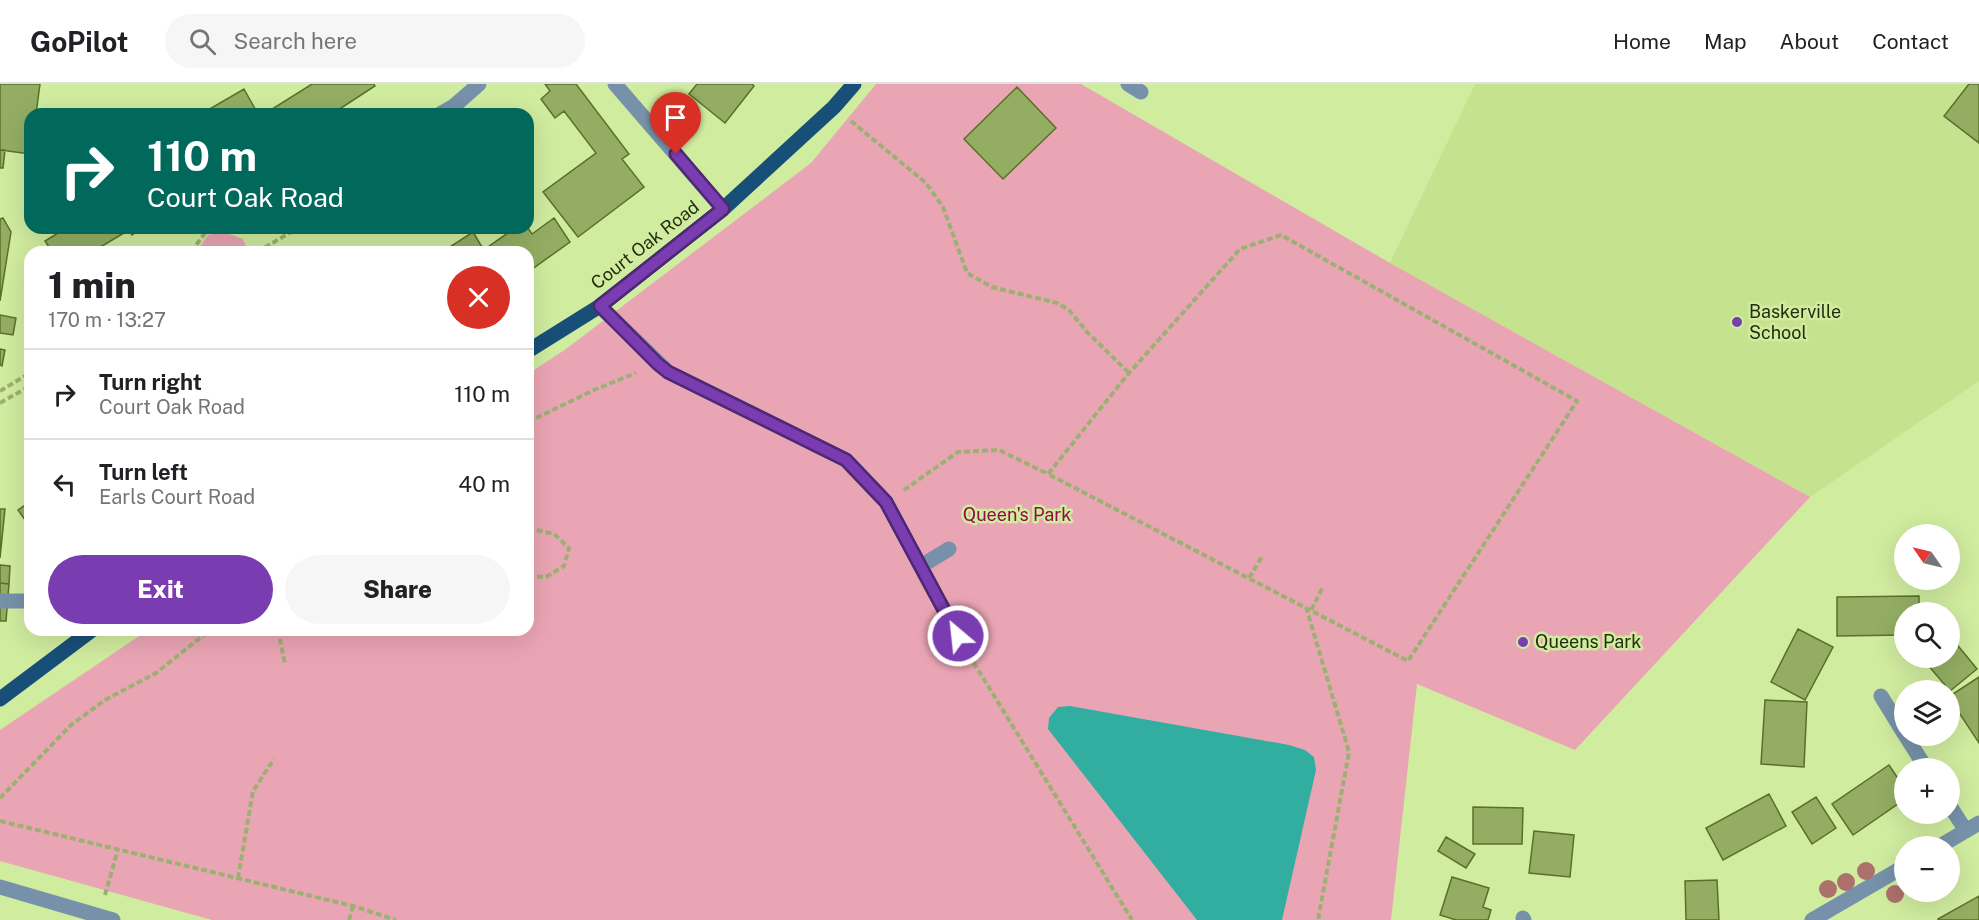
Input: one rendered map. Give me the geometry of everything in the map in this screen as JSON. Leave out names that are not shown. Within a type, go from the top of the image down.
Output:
[{"type":"main road","name":"Court Oak Road","points":[[534,347],[600,306],[723,209],[834,107],[854,84]]},
{"type":"main road","points":[[0,699],[81,636]]},
{"type":"street","points":[[450,108],[479,84]]},
{"type":"street","points":[[615,84],[723,209]]},
{"type":"street","points":[[600,306],[668,372],[846,460],[886,502],[958,636]]},
{"type":"street","points":[[921,567],[949,549]]},
{"type":"street","points":[[0,601],[24,601]]},
{"type":"street","points":[[1881,696],[1894,717]]},
{"type":"street","points":[[1957,836],[1973,827],[1960,815]]},
{"type":"street","points":[[1812,920],[1894,872]]},
{"type":"street","points":[[0,887],[106,918]]},
{"type":"path","points":[[834,107],[926,183],[943,207],[967,273],[992,287],[1057,303],[1069,310],[1087,332],[1129,373]]},
{"type":"path","points":[[267,246],[288,234]]},
{"type":"path","points":[[886,502],[958,452],[999,450],[1408,661],[1577,401],[1281,235],[1240,249],[1129,373],[1048,474]]},
{"type":"path","points":[[534,419],[594,390],[658,364]]},
{"type":"path","points":[[0,391],[24,377]]},
{"type":"path","points":[[0,403],[24,389]]},
{"type":"path","points":[[534,529],[554,534],[569,548],[564,566],[546,577],[534,576]]},
{"type":"path","points":[[1250,578],[1263,555]]},
{"type":"path","points":[[1308,608],[1323,587]]},
{"type":"path","points":[[1308,608],[1349,752],[1318,920]]},
{"type":"path","points":[[0,798],[71,725],[105,699],[156,673],[202,636]]},
{"type":"path","points":[[279,636],[285,664]]},
{"type":"path","points":[[958,636],[1132,920]]},
{"type":"path","points":[[238,878],[253,791],[274,759]]},
{"type":"path","points":[[0,821],[353,906],[396,920]]},
{"type":"path","points":[[106,918],[118,849]]},
{"type":"path","points":[[349,920],[353,906]]},
{"type":"shaded area","name":"Baskerville School","points":[[1475,84],[1979,84],[1979,381],[1810,497],[1390,263]]},
{"type":"green space","name":"Queen's Park","points":[[876,84],[1081,84],[1390,263],[1810,497],[1575,750],[1417,684],[1391,920],[212,920],[0,861],[0,730],[139,636],[534,636],[534,370],[566,349],[811,163]]},
{"type":"green space","points":[[229,234],[243,239],[246,246],[200,246],[208,235]]},
{"type":"water","points":[[1070,706],[1289,745],[1305,750],[1314,757],[1316,770],[1282,920],[1197,920],[1048,729],[1049,718],[1058,707]]},
{"type":"building","points":[[0,84],[40,84],[37,108],[24,108],[24,153],[0,150]]},
{"type":"building","points":[[312,84],[374,84],[375,86],[341,108],[274,108]]},
{"type":"building","points":[[545,84],[576,84],[629,154],[622,159],[644,187],[578,237],[543,192],[596,153],[564,111],[555,118],[541,99],[550,91]]},
{"type":"building","points":[[697,84],[752,84],[754,86],[725,123],[689,94]]},
{"type":"building","points":[[1969,84],[1979,84],[1979,143],[1944,116]]},
{"type":"building","points":[[1017,87],[1056,128],[1003,179],[964,139]]},
{"type":"building","points":[[244,89],[255,108],[211,108]]},
{"type":"building","points":[[0,150],[5,150],[3,168],[0,168]]},
{"type":"building","points":[[3,218],[11,232],[0,301],[0,219]]},
{"type":"building","points":[[554,218],[570,242],[534,268],[534,246],[489,246],[506,234],[534,233]]},
{"type":"building","points":[[56,234],[122,234],[102,246],[48,246],[45,241]]},
{"type":"building","points":[[470,234],[474,234],[481,246],[451,246]]},
{"type":"building","points":[[0,315],[16,318],[13,335],[0,333]]},
{"type":"building","points":[[0,349],[5,350],[2,366],[0,365]]},
{"type":"building","points":[[24,506],[24,518],[18,510]]},
{"type":"building","points":[[0,509],[5,509],[0,558]]},
{"type":"building","points":[[0,565],[10,566],[9,584],[0,583]]},
{"type":"building","points":[[0,583],[9,584],[6,621],[0,621]]},
{"type":"building","points":[[1919,596],[1919,602],[1894,602],[1894,635],[1837,636],[1837,597]]},
{"type":"building","points":[[1798,629],[1833,647],[1805,700],[1771,682]]},
{"type":"building","points":[[1960,648],[1977,669],[1960,683],[1960,680],[1941,680],[1930,668],[1960,668]]},
{"type":"building","points":[[1979,677],[1979,743],[1960,714],[1960,689]]},
{"type":"building","points":[[1765,700],[1807,702],[1804,767],[1761,764]]},
{"type":"building","points":[[1889,765],[1894,772],[1894,807],[1853,835],[1832,804]]},
{"type":"building","points":[[1769,794],[1786,826],[1723,860],[1706,828]]},
{"type":"building","points":[[1816,797],[1836,828],[1812,844],[1792,812]]},
{"type":"building","points":[[1473,807],[1523,808],[1522,844],[1473,844]]},
{"type":"building","points":[[1534,831],[1574,835],[1570,877],[1529,873]]},
{"type":"building","points":[[1446,837],[1475,854],[1466,868],[1438,851]]},
{"type":"building","points":[[1452,877],[1489,888],[1483,907],[1491,910],[1488,920],[1456,920],[1440,915]]},
{"type":"building","points":[[1717,880],[1719,920],[1686,920],[1685,881]]},
{"type":"building","points":[[1979,896],[1979,920],[1938,920],[1938,919]]},
{"type":"place","name":"Baskerville School","points":[[1737,322]]},
{"type":"place","name":"Queens Park","points":[[1523,642]]},
{"type":"route","points":[[676,154],[723,209],[600,306],[668,372],[846,460],[886,502],[958,636]]}]
